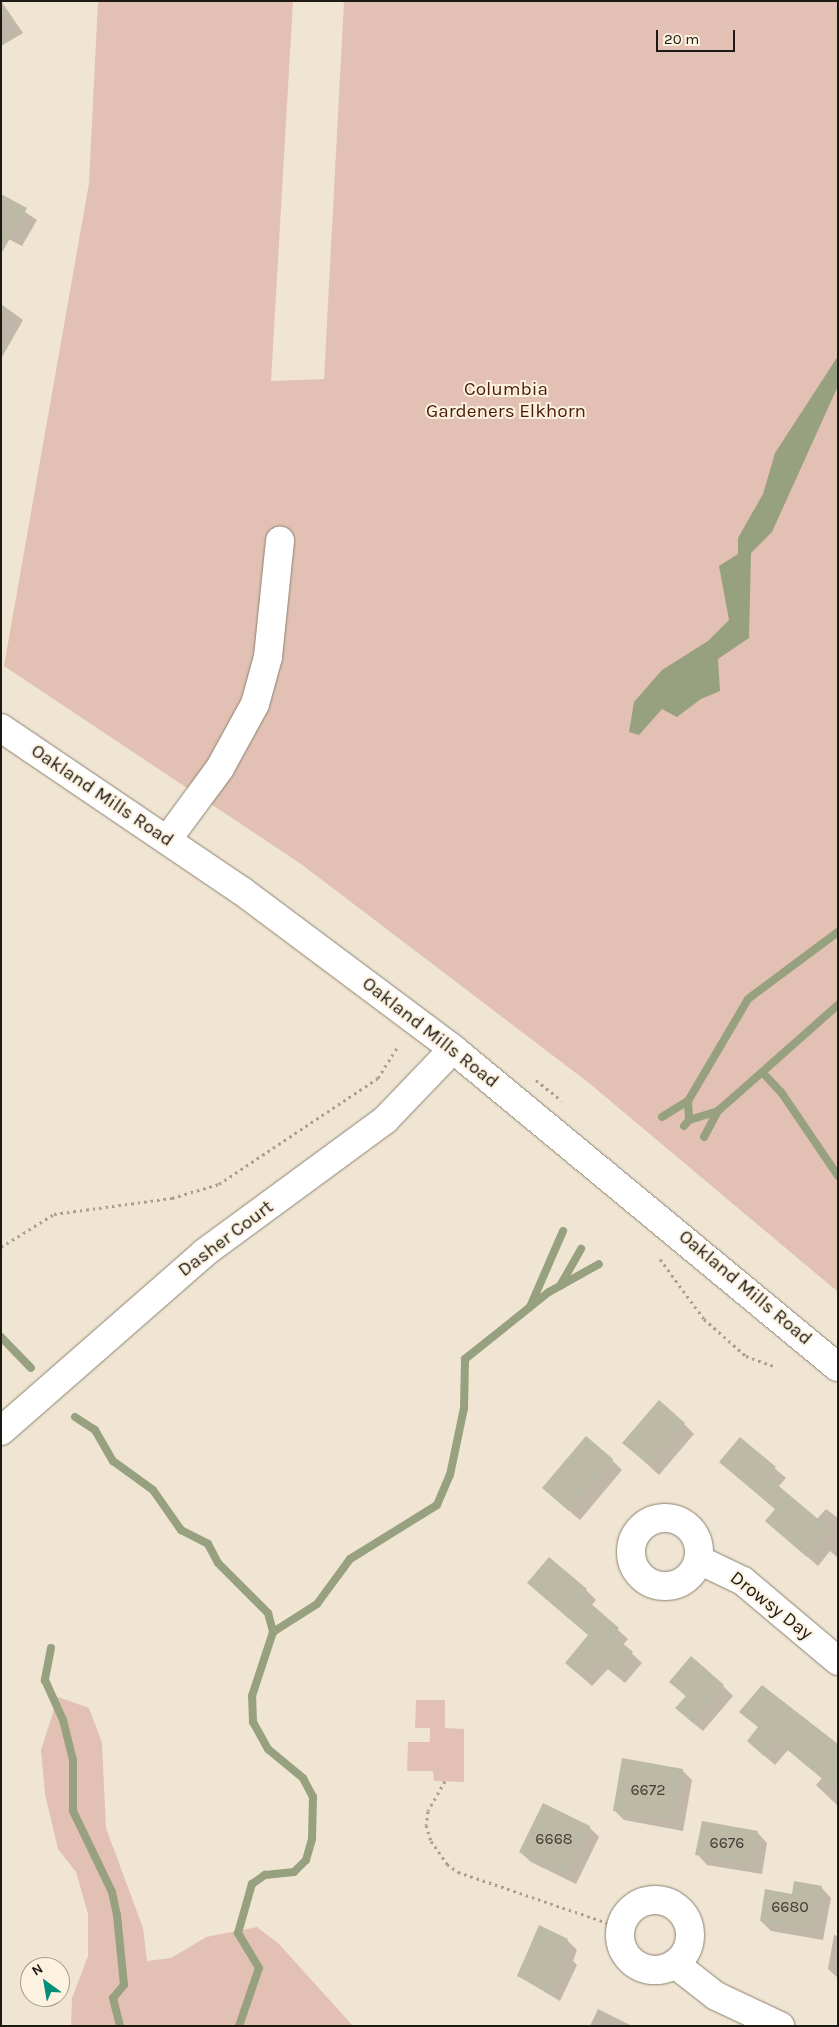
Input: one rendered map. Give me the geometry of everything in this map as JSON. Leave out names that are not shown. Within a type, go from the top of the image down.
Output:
[{"type":"street","points":[[167,840],[220,768],[255,704],[268,657],[280,541]]},
{"type":"street","name":"Oakland Mills Road","points":[[1,728],[167,840],[453,1049],[838,1367]]},
{"type":"street","name":"Dasher Court","points":[[1,1431],[204,1253],[385,1120],[453,1049]]},
{"type":"street","name":"Drowsy Day","points":[[699,1560],[743,1581],[838,1661]]},
{"type":"street","points":[[668,1902],[688,1924],[685,1953],[675,1964],[659,1970],[636,1963],[620,1944],[620,1927],[638,1904],[668,1902]]},
{"type":"street","points":[[675,1964],[716,1996],[780,2026]]},
{"type":"path","points":[[1,1247],[54,1214],[172,1198],[219,1184],[378,1078],[397,1048]]},
{"type":"path","points":[[660,1259],[704,1319],[746,1356],[776,1367]]},
{"type":"path","points":[[445,1781],[428,1811],[426,1825],[431,1841],[447,1864],[458,1872],[620,1927]]},
{"type":"green space","name":"Columbia Gardeners Elkhorn","points":[[98,1],[293,1],[271,381],[324,379],[344,1],[838,1],[838,1292],[589,1083],[301,864],[4,666],[89,183]]},
{"type":"green space","points":[[58,1697],[89,1708],[102,1743],[106,1828],[143,1928],[147,1961],[171,1958],[206,1937],[257,1927],[279,1944],[353,2026],[71,2026],[72,1998],[88,1956],[88,1914],[76,1872],[58,1849],[45,1794],[41,1750]]},
{"type":"green space","points":[[416,1700],[445,1700],[445,1728],[464,1729],[464,1782],[434,1781],[433,1771],[407,1771],[408,1742],[430,1742],[430,1728],[415,1728]]},
{"type":"shaded area","points":[[838,356],[838,386],[772,532],[751,553],[749,638],[718,659],[720,691],[701,699],[677,717],[662,709],[639,735],[629,732],[634,702],[662,670],[708,641],[729,620],[719,566],[738,554],[738,538],[763,494],[775,453]]},
{"type":"building","points":[[1,194],[27,208],[1,254]]},
{"type":"building","points":[[659,1400],[685,1423],[649,1465],[622,1443]]},
{"type":"building","points":[[586,1436],[613,1459],[569,1511],[542,1488]]},
{"type":"building","points":[[740,1437],[776,1467],[768,1477],[830,1529],[807,1557],[765,1521],[775,1509],[719,1462]]},
{"type":"building","points":[[549,1557],[587,1589],[581,1595],[619,1628],[613,1635],[633,1652],[614,1674],[597,1659],[582,1677],[565,1663],[588,1635],[527,1583]]},
{"type":"building","points":[[691,1656],[724,1685],[692,1722],[675,1708],[686,1696],[669,1682]]},
{"type":"building","points":[[762,1685],[838,1744],[838,1792],[777,1741],[764,1756],[747,1741],[758,1727],[739,1712]]},
{"type":"building","points":[[622,1758],[683,1769],[673,1821],[613,1811]]},
{"type":"building","points":[[543,1803],[590,1826],[566,1875],[519,1852]]},
{"type":"building","points":[[702,1821],[758,1831],[752,1865],[695,1855]]},
{"type":"building","points":[[794,1881],[822,1886],[813,1931],[760,1921],[765,1889],[792,1894]]},
{"type":"building","points":[[539,1925],[568,1939],[562,1951],[568,1954],[550,1992],[517,1976]]},
{"type":"waterway","points":[[688,1101],[748,999],[838,932]]},
{"type":"waterway","points":[[704,1137],[718,1111],[838,1005]]},
{"type":"waterway","points":[[763,1073],[781,1092],[838,1176]]},
{"type":"waterway","points":[[662,1117],[688,1101],[689,1120]]},
{"type":"waterway","points":[[684,1126],[689,1120],[718,1111]]},
{"type":"waterway","points":[[530,1307],[563,1231]]},
{"type":"waterway","points":[[560,1286],[581,1249]]},
{"type":"waterway","points":[[239,2026],[259,1968],[238,1933],[252,1884],[265,1875],[294,1872],[306,1860],[312,1839],[313,1797],[303,1778],[268,1749],[253,1722],[252,1696],[273,1632],[317,1604],[350,1559],[437,1505],[450,1475],[464,1408],[465,1359],[549,1292],[599,1264]]},
{"type":"waterway","points":[[1,1337],[31,1368]]},
{"type":"waterway","points":[[75,1417],[95,1430],[113,1461],[153,1490],[181,1530],[208,1544],[218,1563],[268,1613],[273,1632]]},
{"type":"waterway","points":[[51,1648],[45,1680],[63,1720],[73,1760],[73,1811],[112,1892],[117,1915],[124,1985],[113,1998],[120,2026]]}]
